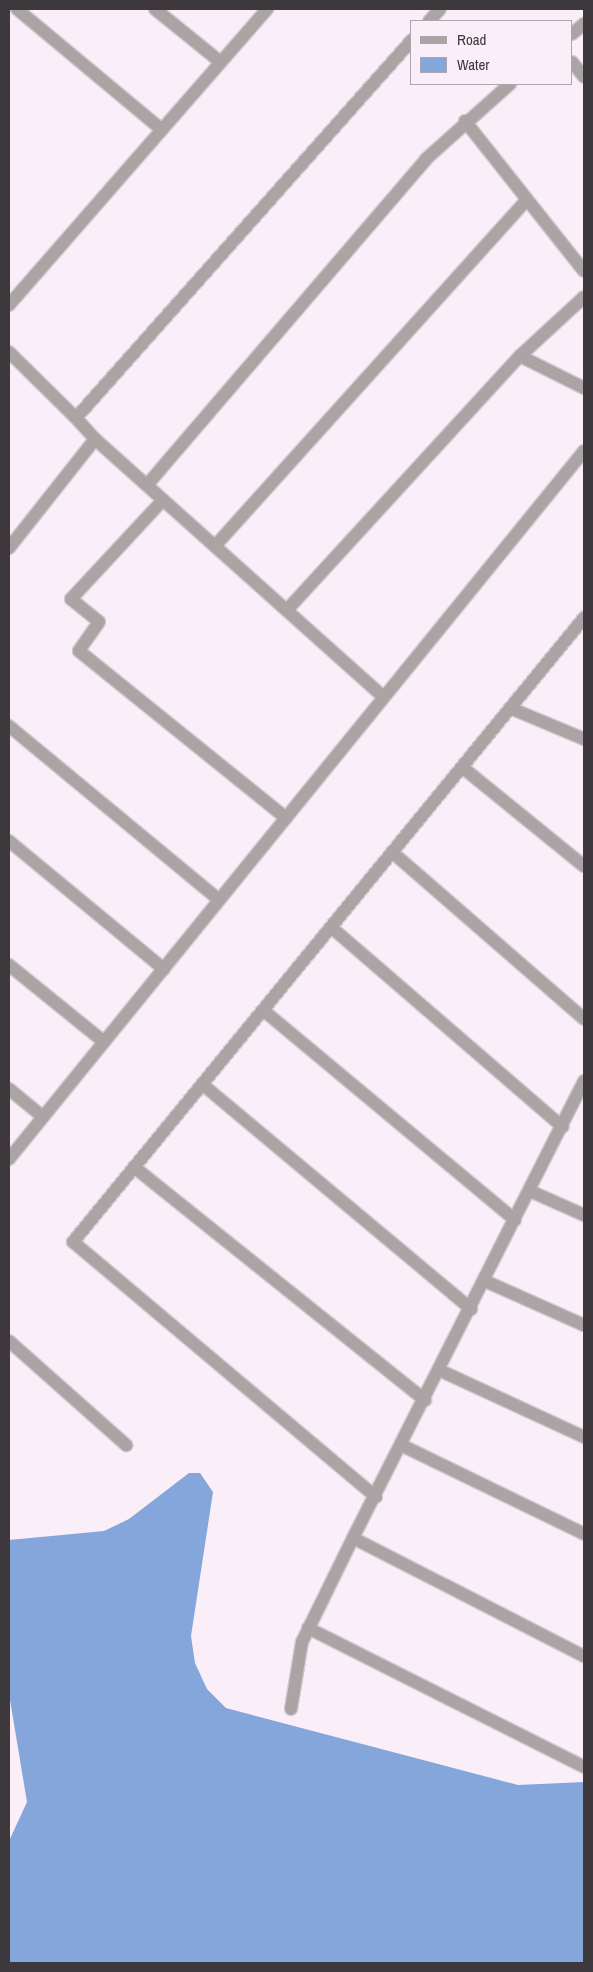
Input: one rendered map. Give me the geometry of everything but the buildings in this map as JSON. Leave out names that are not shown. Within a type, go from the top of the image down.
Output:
[{"type":"street","points":[[17,9],[160,128]]},
{"type":"street","points":[[154,9],[218,60]]},
{"type":"street","points":[[9,305],[218,60],[266,9]]},
{"type":"street","points":[[430,20],[440,9]]},
{"type":"street","points":[[573,33],[584,24]]},
{"type":"street","points":[[76,418],[410,42]]},
{"type":"street","points":[[573,63],[584,77]]},
{"type":"street","points":[[147,486],[426,159],[465,122],[509,85]]},
{"type":"street","points":[[465,122],[584,270]]},
{"type":"street","points":[[215,546],[527,200]]},
{"type":"street","points":[[287,610],[520,356],[584,298]]},
{"type":"street","points":[[9,352],[95,439],[384,698]]},
{"type":"street","points":[[520,356],[584,388]]},
{"type":"street","points":[[9,548],[95,439]]},
{"type":"street","points":[[9,1159],[584,451]]},
{"type":"street","points":[[164,500],[71,599],[99,622],[79,651],[286,818]]},
{"type":"street","points":[[376,1497],[73,1242],[510,708],[582,623]]},
{"type":"street","points":[[510,708],[584,739]]},
{"type":"street","points":[[9,726],[219,900]]},
{"type":"street","points":[[462,767],[584,866]]},
{"type":"street","points":[[9,841],[164,969]]},
{"type":"street","points":[[392,852],[584,1019]]},
{"type":"street","points":[[331,927],[562,1127]]},
{"type":"street","points":[[9,965],[104,1042]]},
{"type":"street","points":[[263,1010],[515,1220]]},
{"type":"street","points":[[291,1709],[302,1642],[308,1628],[562,1127],[580,1101],[584,1081]]},
{"type":"street","points":[[202,1084],[471,1309]]},
{"type":"street","points":[[9,1089],[42,1117]]},
{"type":"street","points":[[134,1167],[425,1400]]},
{"type":"street","points":[[530,1191],[584,1215]]},
{"type":"street","points":[[485,1281],[584,1326]]},
{"type":"street","points":[[9,1341],[126,1445]]},
{"type":"street","points":[[439,1370],[584,1437]]},
{"type":"street","points":[[401,1445],[584,1534]]},
{"type":"street","points":[[353,1538],[584,1656]]},
{"type":"street","points":[[308,1628],[584,1767]]},
{"type":"water","points":[[189,1473],[200,1473],[213,1492],[191,1636],[195,1663],[207,1689],[226,1708],[518,1785],[584,1782],[584,1963],[9,1963],[9,1841],[27,1802],[9,1694],[9,1540],[104,1531],[129,1519]]}]
